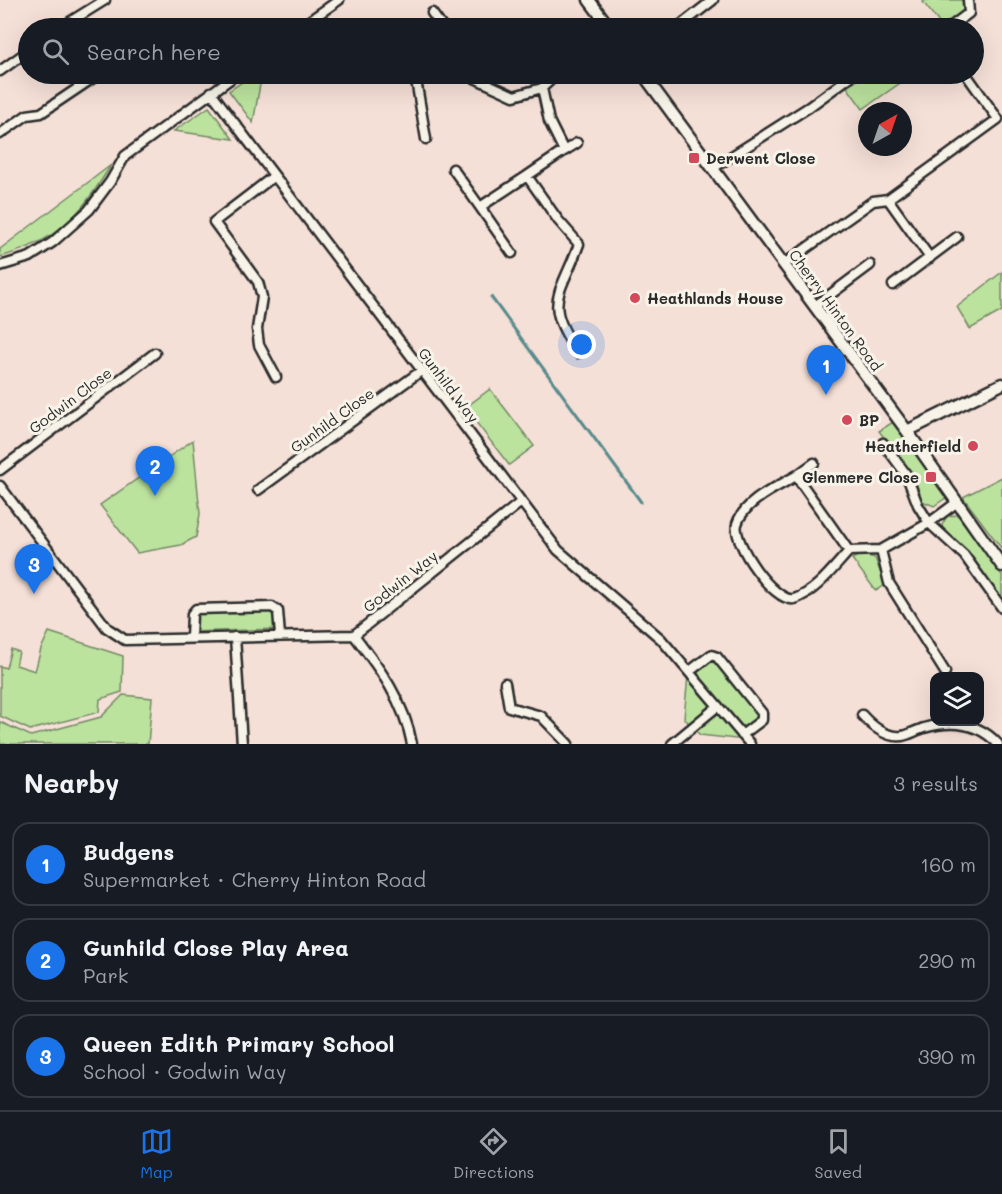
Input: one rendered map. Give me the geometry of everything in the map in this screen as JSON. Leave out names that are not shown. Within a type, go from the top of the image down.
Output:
[{"type":"street","points":[[76,18],[105,0]]},
{"type":"street","points":[[314,18],[339,0]]},
{"type":"street","points":[[589,0],[602,18]]},
{"type":"street","points":[[690,18],[713,0]]},
{"type":"street","points":[[963,18],[969,13],[968,0]]},
{"type":"street","points":[[432,13],[436,18]]},
{"type":"street","points":[[0,71],[18,58]]},
{"type":"street","points":[[1,131],[27,115],[41,113],[84,84]]},
{"type":"street","points":[[0,266],[30,257],[53,243],[89,210],[110,182],[125,156],[223,84]]},
{"type":"street","points":[[416,84],[426,139]]},
{"type":"street","points":[[488,84],[514,96],[542,88],[546,84]]},
{"type":"street","name":"Cherry Hinton Road","points":[[650,84],[907,431],[1002,566]]},
{"type":"street","points":[[712,168],[808,108],[840,84]]},
{"type":"street","points":[[784,264],[873,201],[888,199],[1000,122],[973,84]]},
{"type":"street","points":[[542,88],[549,121],[564,151]]},
{"type":"street","name":"Gunhild Way","points":[[211,92],[558,550],[615,602],[661,639],[750,744]]},
{"type":"street","points":[[480,207],[577,143]]},
{"type":"street","points":[[453,169],[512,253]]},
{"type":"street","points":[[274,176],[214,222],[258,282],[262,297],[257,329],[259,345],[276,377]]},
{"type":"street","points":[[527,176],[558,220],[579,244],[562,286],[556,311],[562,329],[578,353]]},
{"type":"street","points":[[888,199],[930,258]]},
{"type":"street","points":[[893,285],[957,237]]},
{"type":"street","points":[[815,306],[870,265]]},
{"type":"street","name":"Godwin Close","points":[[0,470],[155,353]]},
{"type":"street","name":"Gunhild Close","points":[[258,490],[421,371]]},
{"type":"street","points":[[907,431],[1002,384]]},
{"type":"street","points":[[883,443],[906,474],[918,505],[929,523],[964,555],[1002,608]]},
{"type":"street","points":[[814,463],[763,496],[743,513],[737,525],[736,534],[741,548],[773,590],[784,598],[793,599],[811,588],[849,551],[881,550],[929,523],[956,503]]},
{"type":"street","points":[[796,476],[849,551]]},
{"type":"street","points":[[0,486],[116,636],[125,640],[354,634],[388,679],[408,724],[411,744]]},
{"type":"street","name":"Godwin Way","points":[[354,634],[521,502]]},
{"type":"street","points":[[881,550],[889,583],[945,672]]},
{"type":"street","points":[[191,638],[192,614],[196,609],[272,607],[278,611],[280,636]]},
{"type":"street","points":[[236,637],[242,744]]},
{"type":"street","points":[[690,671],[711,655],[717,657],[762,713],[762,720],[742,735]]},
{"type":"street","points":[[505,683],[509,707],[541,716],[568,744]]},
{"type":"street","points":[[672,744],[718,706]]},
{"type":"street","points":[[861,715],[872,726],[902,740],[926,727],[961,723],[988,733],[998,744]]},
{"type":"green space","points":[[926,0],[962,0],[965,13],[958,18],[935,18],[923,2]]},
{"type":"green space","points":[[239,84],[260,84],[253,123],[229,91]]},
{"type":"green space","points":[[851,84],[899,84],[873,102],[858,102],[847,87]]},
{"type":"green space","points":[[209,107],[233,139],[174,131]]},
{"type":"green space","points":[[111,165],[89,198],[66,224],[38,243],[0,257],[0,249]]},
{"type":"green space","points":[[1002,272],[1002,311],[970,329],[957,307]]},
{"type":"green space","points":[[490,389],[534,446],[509,465],[465,408]]},
{"type":"green space","points":[[893,422],[947,497],[934,506],[922,501],[914,476],[879,431]]},
{"type":"green space","points":[[193,440],[200,514],[196,537],[181,545],[137,553],[100,505]]},
{"type":"green space","points":[[1002,477],[1002,549],[963,497]]},
{"type":"green space","points":[[958,515],[1002,575],[1002,606],[944,535],[942,525],[947,516]]},
{"type":"green space","points":[[861,554],[875,558],[885,585],[876,591],[852,559]]},
{"type":"green space","points":[[271,607],[278,612],[280,629],[190,632],[197,609]]},
{"type":"green space","points":[[49,632],[123,656],[122,692],[100,699],[99,712],[30,730],[0,716],[0,666],[6,668],[11,649],[19,652],[16,665],[35,671]]},
{"type":"green space","points":[[710,655],[762,714],[762,720],[736,739],[700,735],[684,718],[688,675]]},
{"type":"green space","points":[[123,695],[152,698],[148,744],[0,744],[0,722],[31,736],[101,717]]},
{"type":"waterway","points":[[491,297],[641,502]]},
{"type":"place","name":"Derwent Close","points":[[694,158]]},
{"type":"place","name":"Heathlands House","points":[[635,298]]},
{"type":"place","name":"Budgens","points":[[826,395]]},
{"type":"place","name":"BP","points":[[847,420]]},
{"type":"place","name":"Heatherfield","points":[[973,446]]},
{"type":"place","name":"Glenmere Close","points":[[931,477]]},
{"type":"place","name":"Gunhild Close Play Area","points":[[155,496]]},
{"type":"place","name":"Queen Edith Primary School","points":[[34,594]]}]
